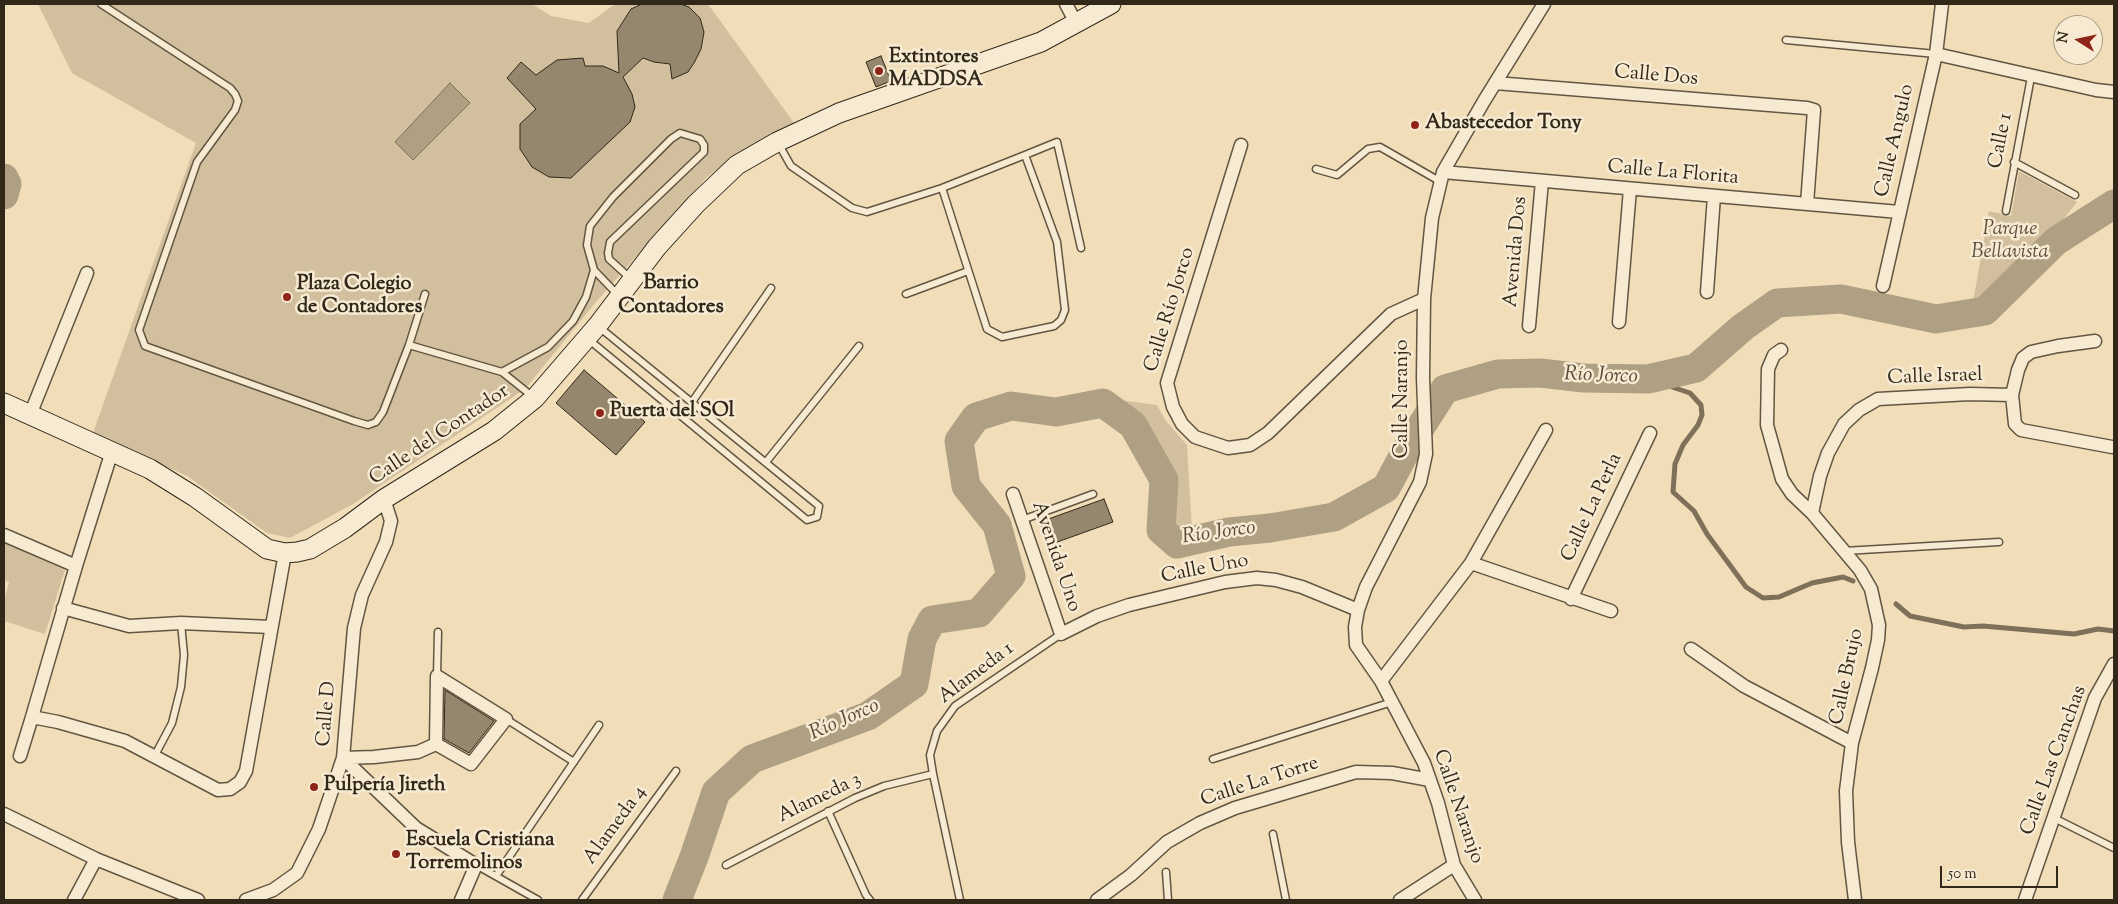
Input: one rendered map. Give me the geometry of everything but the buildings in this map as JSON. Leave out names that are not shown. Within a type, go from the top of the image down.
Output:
[{"type":"street","points":[[1066,4],[1076,23]]},
{"type":"street","name":"Calle del Contador","points":[[4,403],[150,469],[188,492],[267,548],[285,553],[310,549],[345,528],[384,499],[494,431],[535,398],[593,332],[656,247],[696,204],[737,165],[777,142],[839,113],[1041,42],[1110,4]]},
{"type":"street","name":"Calle Naranjo","points":[[1475,900],[1454,864],[1424,763],[1381,680],[1356,645],[1355,627],[1358,610],[1373,573],[1420,482],[1426,454],[1423,378],[1424,299],[1432,218],[1442,177],[1544,4]]},
{"type":"street","name":"Calle Angulo","points":[[1883,286],[1936,54],[1942,4]]},
{"type":"street","points":[[1936,54],[2031,77],[2114,92]]},
{"type":"street","name":"Calle Dos","points":[[1496,83],[1814,110],[1807,204]]},
{"type":"street","name":"Calle Río Jorco","points":[[1241,145],[1167,383],[1173,407],[1182,424],[1195,437],[1228,448],[1250,445],[1268,433],[1391,314],[1424,299]]},
{"type":"street","name":"Calle La Florita","points":[[1442,177],[1542,181],[1899,212]]},
{"type":"street","name":"Avenida Dos","points":[[1529,326],[1542,181]]},
{"type":"street","points":[[1619,322],[1630,189]]},
{"type":"street","points":[[1706,292],[1714,196]]},
{"type":"street","points":[[30,415],[87,273]]},
{"type":"street","points":[[2095,341],[2058,346],[2026,355],[2018,370],[2012,395],[2016,424],[2021,430],[2112,447]]},
{"type":"street","name":"Calle Brujo","points":[[1781,350],[1774,355],[1768,369],[1767,425],[1782,479],[1792,494],[1812,513],[1860,570],[1871,589],[1879,625],[1872,668],[1852,743],[1846,791],[1848,842],[1855,900]]},
{"type":"street","name":"Calle Israel","points":[[1812,513],[1820,476],[1828,453],[1844,424],[1859,410],[1878,399],[1970,394],[2012,395]]},
{"type":"street","points":[[1381,680],[1471,563],[1546,430]]},
{"type":"street","name":"Calle La Perla","points":[[1571,599],[1650,432]]},
{"type":"street","points":[[20,756],[63,608],[112,451]]},
{"type":"street","name":"Avenida Uno","points":[[1013,494],[1061,634]]},
{"type":"street","name":"Calle D","points":[[246,900],[273,890],[297,872],[319,829],[343,758],[354,628],[362,595],[386,542],[391,521],[384,499]]},
{"type":"street","points":[[4,535],[76,566]]},
{"type":"street","points":[[32,716],[125,741],[154,758],[218,790],[230,789],[240,782],[246,771],[285,553]]},
{"type":"street","points":[[1471,563],[1571,599],[1612,611]]},
{"type":"street","name":"Calle Uno","points":[[1061,634],[1097,616],[1130,605],[1225,582],[1257,578],[1276,580],[1302,587],[1358,610]]},
{"type":"street","points":[[63,608],[129,626],[181,624],[271,627]]},
{"type":"street","points":[[1691,649],[1744,686],[1852,743]]},
{"type":"street","name":"Calle Las Canchas","points":[[2026,900],[2095,698],[2114,664]]},
{"type":"street","points":[[436,744],[437,676]]},
{"type":"street","points":[[436,744],[471,764],[506,719],[437,676]]},
{"type":"street","points":[[343,758],[418,752],[436,744]]},
{"type":"street","points":[[343,758],[416,828],[476,865],[461,900]]},
{"type":"street","name":"Calle La Torre","points":[[1097,900],[1131,874],[1167,842],[1200,823],[1235,808],[1356,772],[1392,774],[1430,780]]},
{"type":"street","points":[[4,814],[96,859],[198,900]]},
{"type":"street","points":[[74,900],[96,859]]},
{"type":"street","points":[[1400,900],[1454,864]]},
{"type":"lane","points":[[101,4],[230,88],[238,101],[235,110],[197,162],[139,330],[145,346],[368,425],[376,422],[383,412],[409,345],[425,294]]},
{"type":"lane","points":[[1786,40],[1936,54]]},
{"type":"lane","name":"Calle 1","points":[[2006,210],[2031,77]]},
{"type":"lane","points":[[619,296],[594,270],[587,245],[590,226],[613,197],[670,138],[680,133],[691,135],[700,139],[704,145],[704,152],[610,242],[609,258],[632,280]]},
{"type":"lane","points":[[777,142],[791,166],[852,208],[861,212],[867,212],[942,188],[1057,142],[1081,248]]},
{"type":"lane","points":[[1316,169],[1337,175],[1368,149],[1380,147],[1442,177]]},
{"type":"lane","points":[[942,188],[987,329],[1002,337],[1054,326],[1061,320],[1065,310],[1057,242],[1025,155]]},
{"type":"lane","points":[[2014,162],[2075,195]]},
{"type":"lane","points":[[502,372],[548,347],[573,320],[586,297],[594,270]]},
{"type":"lane","points":[[906,294],[968,271]]},
{"type":"lane","points":[[692,402],[771,288]]},
{"type":"lane","points":[[593,332],[692,402],[820,506],[817,517],[807,520],[593,332]]},
{"type":"lane","points":[[409,345],[502,372],[535,398]]},
{"type":"lane","points":[[766,462],[859,346]]},
{"type":"lane","points":[[1022,520],[1093,494]]},
{"type":"lane","points":[[1843,551],[1999,542]]},
{"type":"lane","points":[[154,758],[172,723],[180,687],[184,655],[181,624]]},
{"type":"lane","points":[[437,676],[438,632]]},
{"type":"lane","name":"Alameda 1","points":[[960,900],[930,755],[937,731],[955,706],[1061,634]]},
{"type":"lane","points":[[1213,759],[1392,702]]},
{"type":"lane","points":[[506,719],[574,762]]},
{"type":"lane","points":[[496,876],[599,725]]},
{"type":"lane","name":"Alameda 4","points":[[582,900],[676,771]]},
{"type":"lane","name":"Alameda 3","points":[[726,865],[828,811],[884,786],[933,774]]},
{"type":"lane","points":[[828,811],[870,900]]},
{"type":"lane","points":[[2054,818],[2114,848]]},
{"type":"lane","points":[[1273,834],[1286,900]]},
{"type":"lane","points":[[476,865],[538,900]]},
{"type":"lane","points":[[1166,872],[1168,900]]},
{"type":"green space","points":[[38,4],[532,4],[551,16],[589,23],[615,4],[708,4],[794,123],[740,152],[706,178],[596,302],[525,389],[353,504],[290,538],[267,533],[187,476],[93,433],[196,143],[72,73]]},
{"type":"green space","name":"Parque Bellavista","points":[[2019,171],[2077,202],[2042,247],[1986,302],[1973,302],[1989,211],[2011,216]]},
{"type":"green space","points":[[1105,398],[1157,405],[1166,421],[1187,445],[1192,531],[1172,529],[1167,525],[1171,478],[1136,421]]},
{"type":"green space","points":[[4,542],[65,570],[45,634],[4,621],[4,601],[9,582],[4,580]]},
{"type":"shaded area","points":[[450,83],[470,103],[413,160],[395,142]]},
{"type":"waterway","points":[[4,178],[7,184],[4,195]]},
{"type":"waterway","name":"Río Jorco","points":[[677,900],[716,792],[752,759],[868,716],[914,684],[922,639],[932,620],[979,613],[1011,576],[997,525],[966,486],[959,441],[976,417],[1011,406],[1056,412],[1103,403],[1133,425],[1164,480],[1161,530],[1177,544],[1229,532],[1270,528],[1334,517],[1386,488],[1408,447],[1445,389],[1498,374],[1540,373],[1584,378],[1648,379],[1696,368],[1743,327],[1777,303],[1841,299],[1936,319],[1985,311],[2056,241],[2114,204]]},
{"type":"waterway","points":[[1648,379],[1690,393],[1701,405],[1702,415],[1698,425],[1683,445],[1675,464],[1673,492],[1694,511],[1707,534],[1746,587],[1763,598],[1779,597],[1812,583],[1843,577],[1853,581]]},
{"type":"waterway","points":[[1896,604],[1910,616],[1964,627],[1983,626],[2074,634],[2098,629],[2114,631]]},
{"type":"place","name":"Extintores MADDSA","points":[[879,71]]},
{"type":"place","name":"Abastecedor Tony","points":[[1415,125]]},
{"type":"place","name":"Plaza Colegio de Contadores","points":[[287,297]]},
{"type":"place","name":"Puerta del SOl","points":[[600,413]]},
{"type":"place","name":"Pulpería Jireth","points":[[314,787]]},
{"type":"place","name":"Escuela Cristiana Torremolinos","points":[[396,854]]},
{"type":"district","name":"Barrio Contadores","points":[[671,296]]}]
